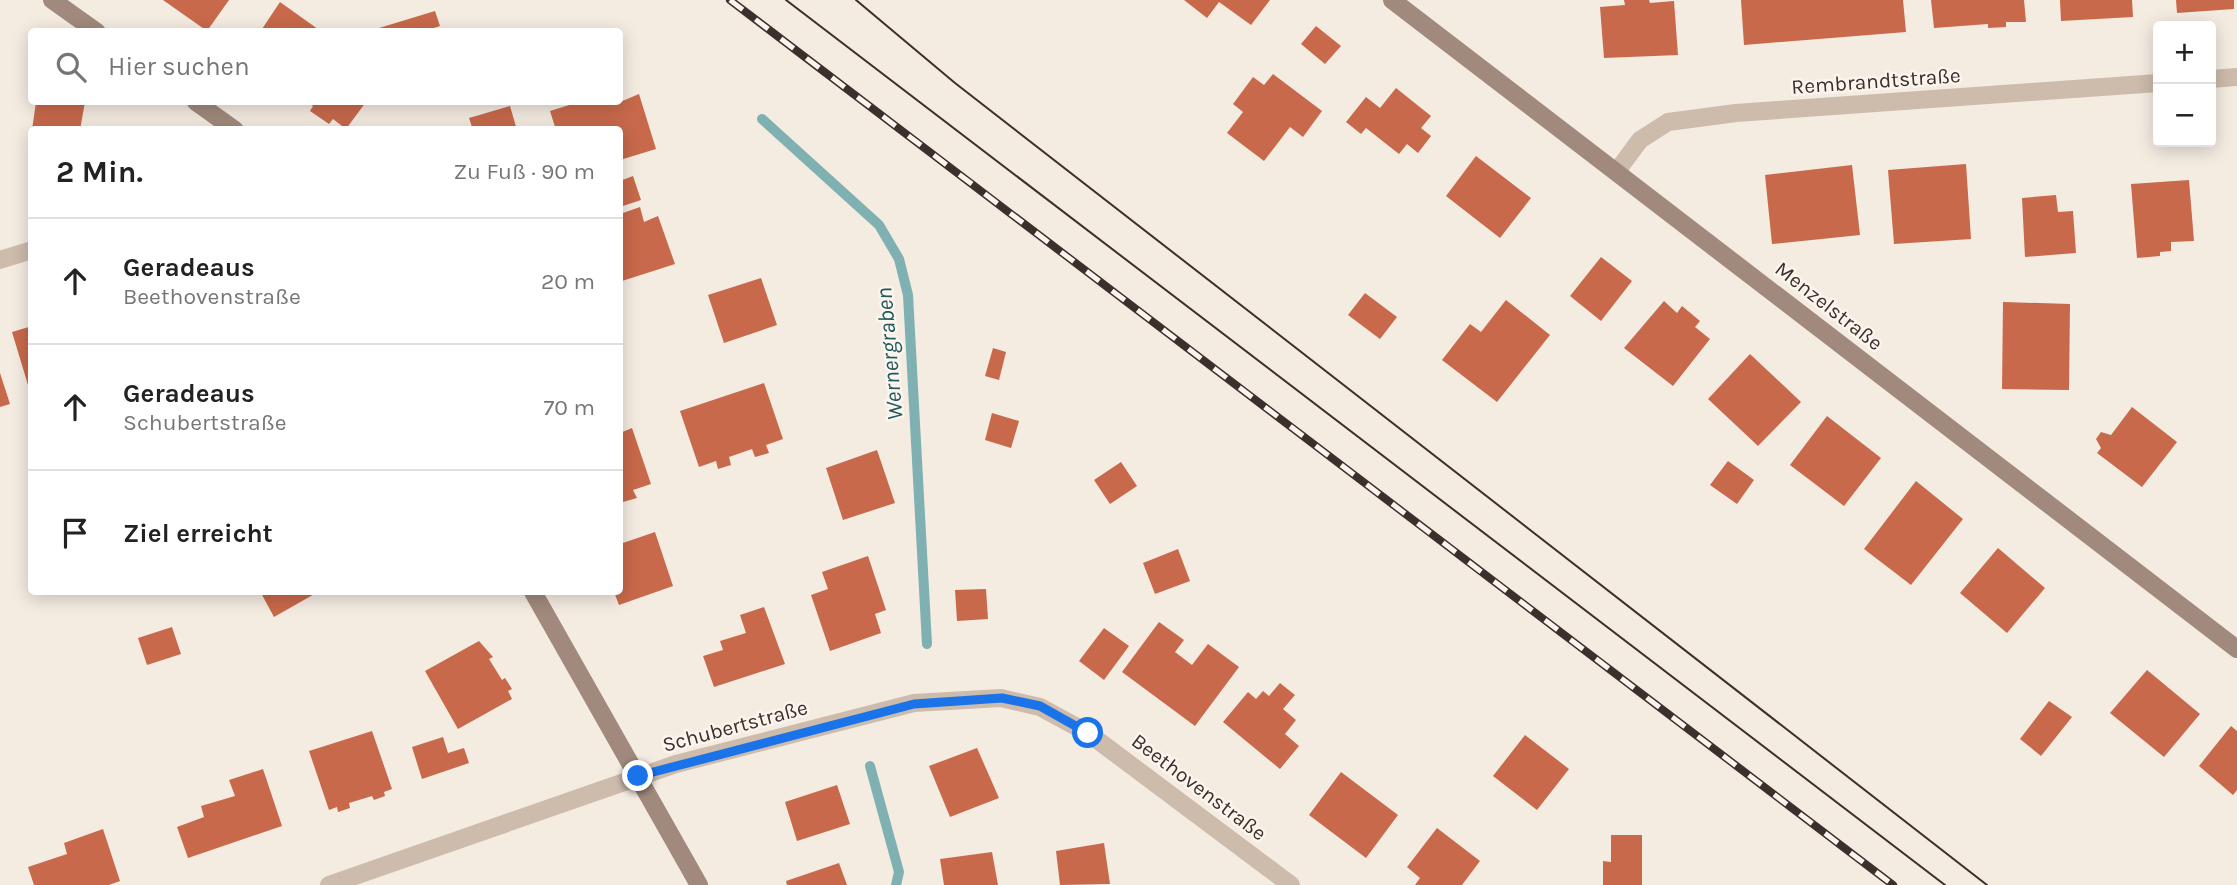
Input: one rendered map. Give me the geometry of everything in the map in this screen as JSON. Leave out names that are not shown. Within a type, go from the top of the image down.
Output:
[{"type":"street","points":[[52,0],[91,28]]},
{"type":"street","name":"Menzelstraße","points":[[1392,0],[2237,649]]},
{"type":"street","points":[[2216,79],[2237,77]]},
{"type":"street","name":"Rembrandtstraße","points":[[1617,171],[1640,140],[1668,122],[1736,113],[2153,83]]},
{"type":"street","points":[[200,105],[230,126]]},
{"type":"street","points":[[0,260],[28,251]]},
{"type":"street","points":[[535,595],[699,885]]},
{"type":"street","name":"Schubertstraße","points":[[328,885],[605,790],[638,776],[914,704],[1002,698]]},
{"type":"street","name":"Beethovenstraße","points":[[1002,698],[1040,706],[1088,733],[1291,885]]},
{"type":"building","points":[[163,0],[229,0],[209,28],[203,28]]},
{"type":"building","points":[[1184,0],[1270,0],[1251,25],[1219,2],[1207,18]]},
{"type":"building","points":[[1624,0],[1649,0],[1650,3],[1674,1],[1678,55],[1604,58],[1600,7],[1625,5]]},
{"type":"building","points":[[1741,0],[1903,0],[1906,32],[1744,45]]},
{"type":"building","points":[[1931,0],[2024,0],[2026,22],[2006,22],[2006,27],[1988,28],[1988,24],[1934,28]]},
{"type":"building","points":[[2060,0],[2132,0],[2133,17],[2061,21]]},
{"type":"building","points":[[2176,0],[2234,0],[2234,9],[2177,13]]},
{"type":"building","points":[[280,2],[316,28],[263,28]]},
{"type":"building","points":[[435,11],[440,26],[434,28],[379,28]]},
{"type":"building","points":[[1316,26],[1341,46],[1325,64],[1301,44]]},
{"type":"building","points":[[1273,74],[1322,111],[1303,137],[1290,127],[1264,161],[1227,133],[1243,112],[1233,104],[1253,77],[1264,85]]},
{"type":"building","points":[[1396,88],[1431,116],[1421,128],[1431,136],[1418,153],[1407,144],[1399,154],[1366,128],[1361,134],[1346,122],[1366,97],[1380,108]]},
{"type":"building","points":[[639,94],[656,149],[623,159],[623,126],[555,126],[550,111],[569,105],[623,105],[623,101]]},
{"type":"building","points":[[36,105],[84,105],[81,126],[33,126]]},
{"type":"building","points":[[364,105],[348,126],[342,126],[333,119],[329,124],[310,111],[313,106]]},
{"type":"building","points":[[510,106],[516,126],[472,126],[469,118]]},
{"type":"building","points":[[1476,156],[1531,198],[1500,238],[1446,196]]},
{"type":"building","points":[[1966,164],[1971,239],[1894,244],[1888,170]]},
{"type":"building","points":[[1852,165],[1860,235],[1772,244],[1765,175]]},
{"type":"building","points":[[633,176],[641,200],[623,206],[623,180]]},
{"type":"building","points":[[2189,180],[2194,241],[2171,242],[2171,251],[2160,252],[2160,256],[2137,258],[2131,184]]},
{"type":"building","points":[[2056,195],[2058,212],[2073,211],[2076,253],[2025,257],[2022,198]]},
{"type":"building","points":[[640,207],[644,222],[658,216],[675,264],[623,281],[623,213]]},
{"type":"building","points":[[1601,257],[1632,281],[1601,321],[1570,296]]},
{"type":"building","points":[[761,278],[777,325],[724,343],[708,295]]},
{"type":"building","points":[[1365,293],[1397,317],[1380,339],[1348,315]]},
{"type":"building","points":[[1506,300],[1550,335],[1497,402],[1442,360],[1470,324],[1481,332]]},
{"type":"building","points":[[1664,301],[1677,313],[1682,306],[1700,321],[1695,327],[1710,339],[1673,386],[1624,348]]},
{"type":"building","points":[[2003,302],[2070,304],[2069,390],[2002,389]]},
{"type":"building","points":[[28,327],[28,385],[12,332]]},
{"type":"building","points":[[993,348],[1006,352],[999,380],[985,376]]},
{"type":"building","points":[[1750,354],[1801,402],[1758,446],[1708,399]]},
{"type":"building","points":[[0,373],[10,404],[0,407]]},
{"type":"building","points":[[764,383],[783,439],[766,445],[769,453],[755,457],[752,449],[729,457],[731,465],[718,469],[716,461],[699,467],[680,411]]},
{"type":"building","points":[[2132,407],[2177,442],[2142,487],[2097,453],[2101,448],[2096,439],[2101,432],[2111,435]]},
{"type":"building","points":[[992,413],[1019,421],[1011,448],[985,440]]},
{"type":"building","points":[[1827,416],[1881,458],[1844,506],[1790,465]]},
{"type":"building","points":[[632,428],[651,484],[633,490],[637,498],[623,502],[623,432]]},
{"type":"building","points":[[877,450],[895,503],[843,520],[826,468]]},
{"type":"building","points":[[1728,461],[1754,480],[1737,504],[1710,485]]},
{"type":"building","points":[[1121,462],[1137,486],[1110,504],[1094,480]]},
{"type":"building","points":[[1916,481],[1963,519],[1911,585],[1864,549]]},
{"type":"building","points":[[655,532],[673,586],[619,605],[615,595],[623,595],[623,543]]},
{"type":"building","points":[[1998,548],[2045,588],[2007,633],[1960,593]]},
{"type":"building","points":[[1178,549],[1190,581],[1155,594],[1143,563]]},
{"type":"building","points":[[868,556],[886,610],[875,614],[881,633],[830,651],[811,595],[828,589],[822,572]]},
{"type":"building","points":[[986,589],[988,619],[957,621],[955,590]]},
{"type":"building","points":[[262,595],[313,595],[274,617]]},
{"type":"building","points":[[764,607],[785,664],[714,687],[703,656],[723,650],[720,641],[746,633],[740,615]]},
{"type":"building","points":[[1159,622],[1184,640],[1175,652],[1192,665],[1208,644],[1239,667],[1195,726],[1122,672]]},
{"type":"building","points":[[172,627],[181,654],[147,665],[138,638]]},
{"type":"building","points":[[1104,628],[1129,646],[1104,680],[1079,661]]},
{"type":"building","points":[[479,641],[493,657],[489,659],[502,680],[505,678],[512,689],[508,691],[512,699],[458,729],[425,671]]},
{"type":"building","points":[[2147,670],[2200,714],[2164,757],[2110,713]]},
{"type":"building","points":[[1280,683],[1295,695],[1283,709],[1296,720],[1285,734],[1299,746],[1280,769],[1223,722],[1248,692],[1256,699],[1263,691],[1269,696]]},
{"type":"building","points":[[2049,701],[2072,717],[2041,756],[2020,739]]},
{"type":"building","points":[[2231,726],[2237,731],[2237,790],[2233,795],[2199,766]]},
{"type":"building","points":[[372,731],[392,789],[384,792],[385,796],[374,800],[372,796],[349,803],[350,808],[338,812],[337,807],[329,810],[309,751]]},
{"type":"building","points":[[1525,735],[1569,769],[1537,810],[1493,776]]},
{"type":"building","points":[[443,737],[448,753],[464,748],[469,763],[422,779],[412,747]]},
{"type":"building","points":[[977,748],[999,798],[950,817],[929,766]]},
{"type":"building","points":[[263,769],[282,826],[188,858],[177,827],[204,817],[201,806],[235,796],[229,780]]},
{"type":"building","points":[[1341,772],[1398,815],[1366,858],[1309,815]]},
{"type":"building","points":[[837,785],[850,824],[797,841],[785,802]]},
{"type":"building","points":[[1437,828],[1480,861],[1462,885],[1415,885],[1420,878],[1407,867]]},
{"type":"building","points":[[103,829],[120,881],[109,885],[34,885],[28,867],[67,854],[64,843]]},
{"type":"building","points":[[1611,835],[1642,835],[1642,885],[1603,885],[1603,861],[1611,862]]},
{"type":"building","points":[[1104,843],[1110,884],[1060,885],[1056,851]]},
{"type":"building","points":[[992,852],[998,885],[944,885],[940,859]]},
{"type":"building","points":[[839,863],[847,885],[787,885],[786,881]]},
{"type":"waterway","name":"Wernergraben","points":[[762,119],[879,225],[899,259],[908,295],[927,644]]},
{"type":"waterway","name":"Wernergraben","points":[[870,766],[899,872],[896,885]]},
{"type":"tram line","points":[[786,0],[1945,885]]},
{"type":"tram line","points":[[856,0],[955,83],[1987,885]]},
{"type":"railway","points":[[730,0],[1893,885]]},
{"type":"route","points":[[638,776],[914,704],[1002,698],[1040,706],[1088,733]]}]
